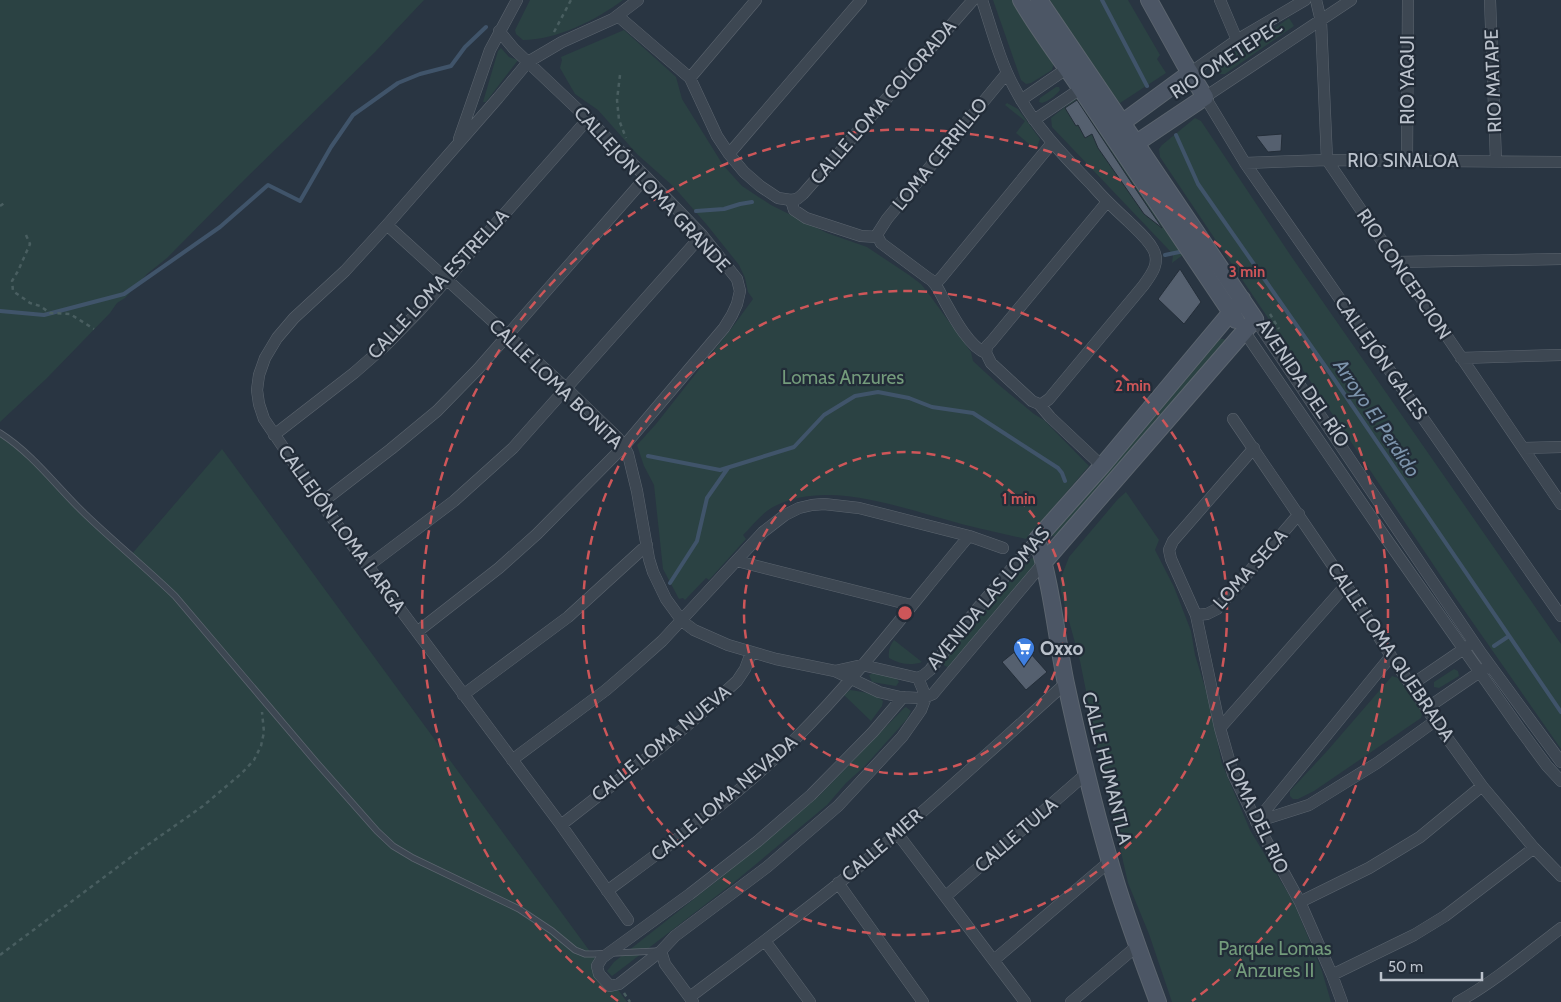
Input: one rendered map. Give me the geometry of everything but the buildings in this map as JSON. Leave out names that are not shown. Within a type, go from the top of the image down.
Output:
[{"type":"street","points":[[456,145],[490,50],[517,0]]},
{"type":"street","name":"CALLEJÓN LOMA LARGA","points":[[628,920],[561,825],[321,503],[264,419],[257,390],[259,375],[265,358],[277,338],[294,318],[345,271],[387,225],[528,62],[562,42],[618,16],[638,0]]},
{"type":"street","points":[[690,78],[756,0]]},
{"type":"street","points":[[729,154],[861,0]]},
{"type":"street","name":"CALLE LOMA COLORADA","points":[[790,200],[797,199],[803,194],[973,0]]},
{"type":"street","points":[[982,0],[1007,73],[1034,120],[1052,144],[1147,240],[1154,251],[1157,262],[1152,274],[1143,286],[1049,399],[1038,404]]},
{"type":"street","name":"AVENIDA DEL RÍO","points":[[1021,0],[1031,16],[1073,64],[1135,144],[1242,299],[1249,325],[1379,529],[1546,766],[1561,782]]},
{"type":"street","name":"AVENIDA DEL RÍO","points":[[1039,0],[1073,64]]},
{"type":"street","points":[[1149,0],[1204,97]]},
{"type":"street","points":[[1220,0],[1236,40]]},
{"type":"street","name":"RIO OMETEPEC","points":[[1121,124],[1236,40],[1304,0]]},
{"type":"street","points":[[1316,0],[1321,21],[1327,160]]},
{"type":"street","name":"RIO OMETEPEC","points":[[1135,144],[1351,0]]},
{"type":"street","name":"RIO YAQUI","points":[[1407,160],[1408,0]]},
{"type":"street","name":"RIO MATAPE","points":[[1490,0],[1496,161]]},
{"type":"street","points":[[618,16],[690,78],[710,123],[729,154],[744,172],[778,198],[790,200],[794,210],[806,218],[862,236],[878,237],[882,243],[933,281],[974,345],[986,354],[991,363],[1032,401],[1038,404],[1102,466]]},
{"type":"street","name":"CALLEJÓN LOMA GRANDE","points":[[417,632],[499,568],[531,540],[624,446],[724,328],[737,304],[740,290],[737,279],[702,235],[588,119],[504,39],[499,31]]},
{"type":"street","points":[[1022,100],[1073,64]]},
{"type":"street","name":"LOMA CERRILLO","points":[[878,237],[878,232],[887,219],[1007,73]]},
{"type":"street","points":[[1034,120],[1087,84]]},
{"type":"street","name":"CALLEJÓN GALES","points":[[1204,97],[1245,163],[1561,616]]},
{"type":"street","name":"CALLE LOMA ESTRELLA","points":[[274,435],[354,373],[386,345],[588,119]]},
{"type":"street","points":[[933,281],[938,281],[941,278],[1052,144]]},
{"type":"street","name":"AVENIDA DEL RÍO","points":[[1135,144],[1166,218],[1231,312],[1249,325],[1561,762]]},
{"type":"street","name":"RIO SINALOA","points":[[1245,163],[1327,160],[1561,162]]},
{"type":"street","name":"RIO CONCEPCION","points":[[1327,160],[1561,504]]},
{"type":"street","points":[[321,503],[437,411],[507,336],[646,177]]},
{"type":"street","points":[[986,354],[987,346],[1108,202]]},
{"type":"street","name":"CALLE LOMA BONITA","points":[[387,225],[566,388],[624,446],[628,454],[653,572],[672,609],[682,620],[694,630],[709,638],[751,653],[836,670],[879,692],[902,697],[926,697]]},
{"type":"street","points":[[368,566],[454,501],[513,448],[702,235]]},
{"type":"street","points":[[1396,262],[1561,260]]},
{"type":"street","name":"AVENIDA LAS LOMAS","points":[[607,954],[597,966],[599,974],[610,986],[619,984],[661,951],[675,936],[767,867],[838,806],[902,737],[921,710],[926,697],[918,678],[930,670],[976,608],[1102,466],[1242,299]]},
{"type":"street","name":"AVENIDA LAS LOMAS","points":[[926,697],[933,694],[1044,562],[1249,325]]},
{"type":"street","points":[[1461,358],[1561,355]]},
{"type":"street","name":"CALLE LOMA QUEBRADA","points":[[1233,419],[1299,514],[1435,721],[1482,786],[1534,848],[1561,876]]},
{"type":"street","points":[[1524,448],[1561,447]]},
{"type":"street","name":"LOMA DEL RIO","points":[[1254,448],[1173,540],[1168,550],[1196,615],[1220,728],[1233,774],[1256,822],[1300,902],[1342,1002]]},
{"type":"street","points":[[512,760],[606,690],[662,642],[763,532],[785,515],[799,508],[812,505],[834,505],[860,508],[969,536],[1002,548]]},
{"type":"street","name":"LOMA SECA","points":[[1196,615],[1207,614],[1217,609],[1299,514]]},
{"type":"street","name":"CALLE LOMA NEVADA","points":[[607,891],[685,834],[748,782],[794,740],[851,679],[969,536]]},
{"type":"street","name":"CALLE HUMANTLA","points":[[1037,539],[1051,592],[1066,683],[1110,862],[1137,946],[1158,1002]]},
{"type":"street","points":[[463,695],[568,617],[647,545]]},
{"type":"street","points":[[737,561],[911,605]]},
{"type":"street","points":[[1220,728],[1346,585]]},
{"type":"street","points":[[1411,685],[1474,642]]},
{"type":"street","name":"CALLE LOMA NUEVA","points":[[561,825],[666,744],[703,712],[737,681],[745,669],[751,653]]},
{"type":"street","points":[[1256,822],[1391,656]]},
{"type":"street","points":[[1427,708],[1490,664]]},
{"type":"street","name":"CALLE LOMA BONITA","points":[[836,670],[862,665],[918,678]]},
{"type":"street","name":"CALLE MIER","points":[[692,999],[838,884],[898,834],[1066,683]]},
{"type":"street","points":[[607,954],[690,894],[758,841],[811,795],[873,732],[902,697]]},
{"type":"street","points":[[1256,822],[1309,805],[1370,768],[1435,721]]},
{"type":"street","name":"CALLE TULA","points":[[946,896],[1087,773]]},
{"type":"street","points":[[1300,902],[1368,868],[1420,837],[1482,786]]},
{"type":"street","points":[[898,834],[1025,1002]]},
{"type":"street","points":[[1332,975],[1414,935],[1445,916],[1534,848]]},
{"type":"street","points":[[994,960],[1110,862]]},
{"type":"street","points":[[838,884],[923,1002]]},
{"type":"street","points":[[1458,1002],[1507,970],[1561,928]]},
{"type":"street","points":[[765,941],[810,1002]]},
{"type":"street","points":[[1071,1002],[1137,946]]},
{"type":"street","points":[[661,951],[665,964],[692,999]]},
{"type":"lane","points":[[0,434],[33,460],[98,526],[175,596],[316,762],[377,831],[393,846],[430,867],[519,909],[552,931],[575,950],[585,954],[661,951]]},
{"type":"path","points":[[553,36],[555,28],[571,0]]},
{"type":"path","points":[[620,75],[617,100],[619,120],[626,138]]},
{"type":"path","points":[[0,206],[6,202]]},
{"type":"path","points":[[26,235],[30,244],[12,281],[13,292],[50,313],[70,314],[94,329]]},
{"type":"path","points":[[0,955],[139,851],[203,806],[242,773],[254,760],[261,746],[264,732],[262,714],[259,707]]},
{"type":"green space","points":[[0,0],[424,0],[375,52],[167,258],[147,274],[125,298],[117,303],[110,313],[46,379],[0,422]]},
{"type":"green space","points":[[530,0],[623,0],[601,15],[576,28],[549,37],[523,40],[516,34],[515,30]]},
{"type":"green space","points":[[993,0],[1014,0],[1054,63],[1052,70],[1031,83],[1026,84],[1021,80]]},
{"type":"green space","points":[[1050,0],[1128,0],[1160,55],[1157,59],[1166,73],[1120,103],[1100,79]]},
{"type":"green space","points":[[1289,18],[1294,26],[1225,74],[1219,74],[1215,67],[1218,61],[1271,31]]},
{"type":"green space","name":"Lomas Anzures","points":[[624,30],[676,77],[682,99],[723,165],[742,186],[771,205],[827,233],[867,247],[921,284],[971,352],[973,361],[999,385],[1044,420],[1089,466],[1026,539],[964,525],[903,507],[858,498],[836,495],[793,499],[773,507],[761,516],[743,535],[746,539],[709,580],[706,578],[685,600],[683,598],[679,599],[663,569],[654,485],[644,466],[637,445],[656,424],[753,299],[748,292],[745,278],[739,265],[707,225],[674,187],[637,154],[598,110],[575,94],[560,68],[561,57]]},
{"type":"green space","points":[[501,48],[509,57],[518,60],[486,102],[483,102],[498,51]]},
{"type":"green space","points":[[1056,87],[1059,87],[1060,90],[1054,96],[1045,102],[1039,102],[1040,98]]},
{"type":"green space","points":[[1075,99],[1080,100],[1184,254],[1172,263],[1173,255],[1169,250],[1052,127],[1051,118]]},
{"type":"green space","points":[[1007,103],[1018,109],[1040,139],[1036,150],[1016,133],[1025,121],[1005,105]]},
{"type":"green space","points":[[1195,118],[1201,121],[1291,256],[1561,644],[1561,749],[1455,597],[1160,157],[1159,149],[1162,145]]},
{"type":"green space","points":[[1219,339],[1226,341],[1056,536],[1052,536],[1052,533]]},
{"type":"green space","points":[[0,434],[26,454],[131,555],[222,449],[627,1002],[0,1002]]},
{"type":"green space","name":"Parque Lomas Anzures II","points":[[1126,492],[1159,540],[1155,550],[1174,587],[1191,631],[1195,655],[1208,697],[1222,764],[1250,830],[1294,903],[1322,971],[1331,1002],[1172,1002],[1149,934],[1128,883],[1080,661],[1061,592],[1060,580],[1069,557]]},
{"type":"green space","points":[[1035,558],[1037,564],[950,666],[947,667],[942,664],[943,660],[1027,561]]},
{"type":"green space","points":[[894,640],[922,662],[905,664],[889,658],[890,648]]},
{"type":"green space","points":[[1454,669],[1458,671],[1459,676],[1439,688],[1434,687],[1434,682]]},
{"type":"green space","points":[[875,672],[896,677],[899,682],[896,686],[872,682],[869,675]]},
{"type":"green space","points":[[1392,676],[1398,678],[1421,711],[1421,718],[1314,791],[1298,799],[1293,799],[1290,796],[1290,791]]},
{"type":"green space","points":[[850,690],[872,695],[883,701],[882,706],[871,721],[844,695]]},
{"type":"green space","points":[[906,707],[911,711],[907,719],[827,805],[732,884],[624,967],[612,976],[607,971],[614,962],[718,880],[819,796]]},
{"type":"waterway","name":"Arroyo El Perdido","points":[[1102,0],[1147,86]]},
{"type":"waterway","points":[[0,311],[44,315],[124,294],[220,227],[268,185],[300,201],[331,147],[353,115],[398,83],[420,74],[451,66],[465,47],[486,27]]},
{"type":"waterway","name":"Arroyo El Perdido","points":[[1176,135],[1198,184],[1332,376],[1561,712]]},
{"type":"waterway","points":[[696,211],[724,209],[752,202]]},
{"type":"waterway","points":[[1165,255],[1184,251]]},
{"type":"waterway","points":[[648,456],[720,470],[794,447],[824,415],[855,396],[878,392],[909,398],[932,407],[973,413],[1058,468],[1065,481]]},
{"type":"waterway","points":[[670,583],[697,541],[707,498],[728,468]]},
{"type":"waterway","points":[[1494,646],[1509,636]]},
{"type":"place","name":"Oxxo","points":[[1024,667]]}]
